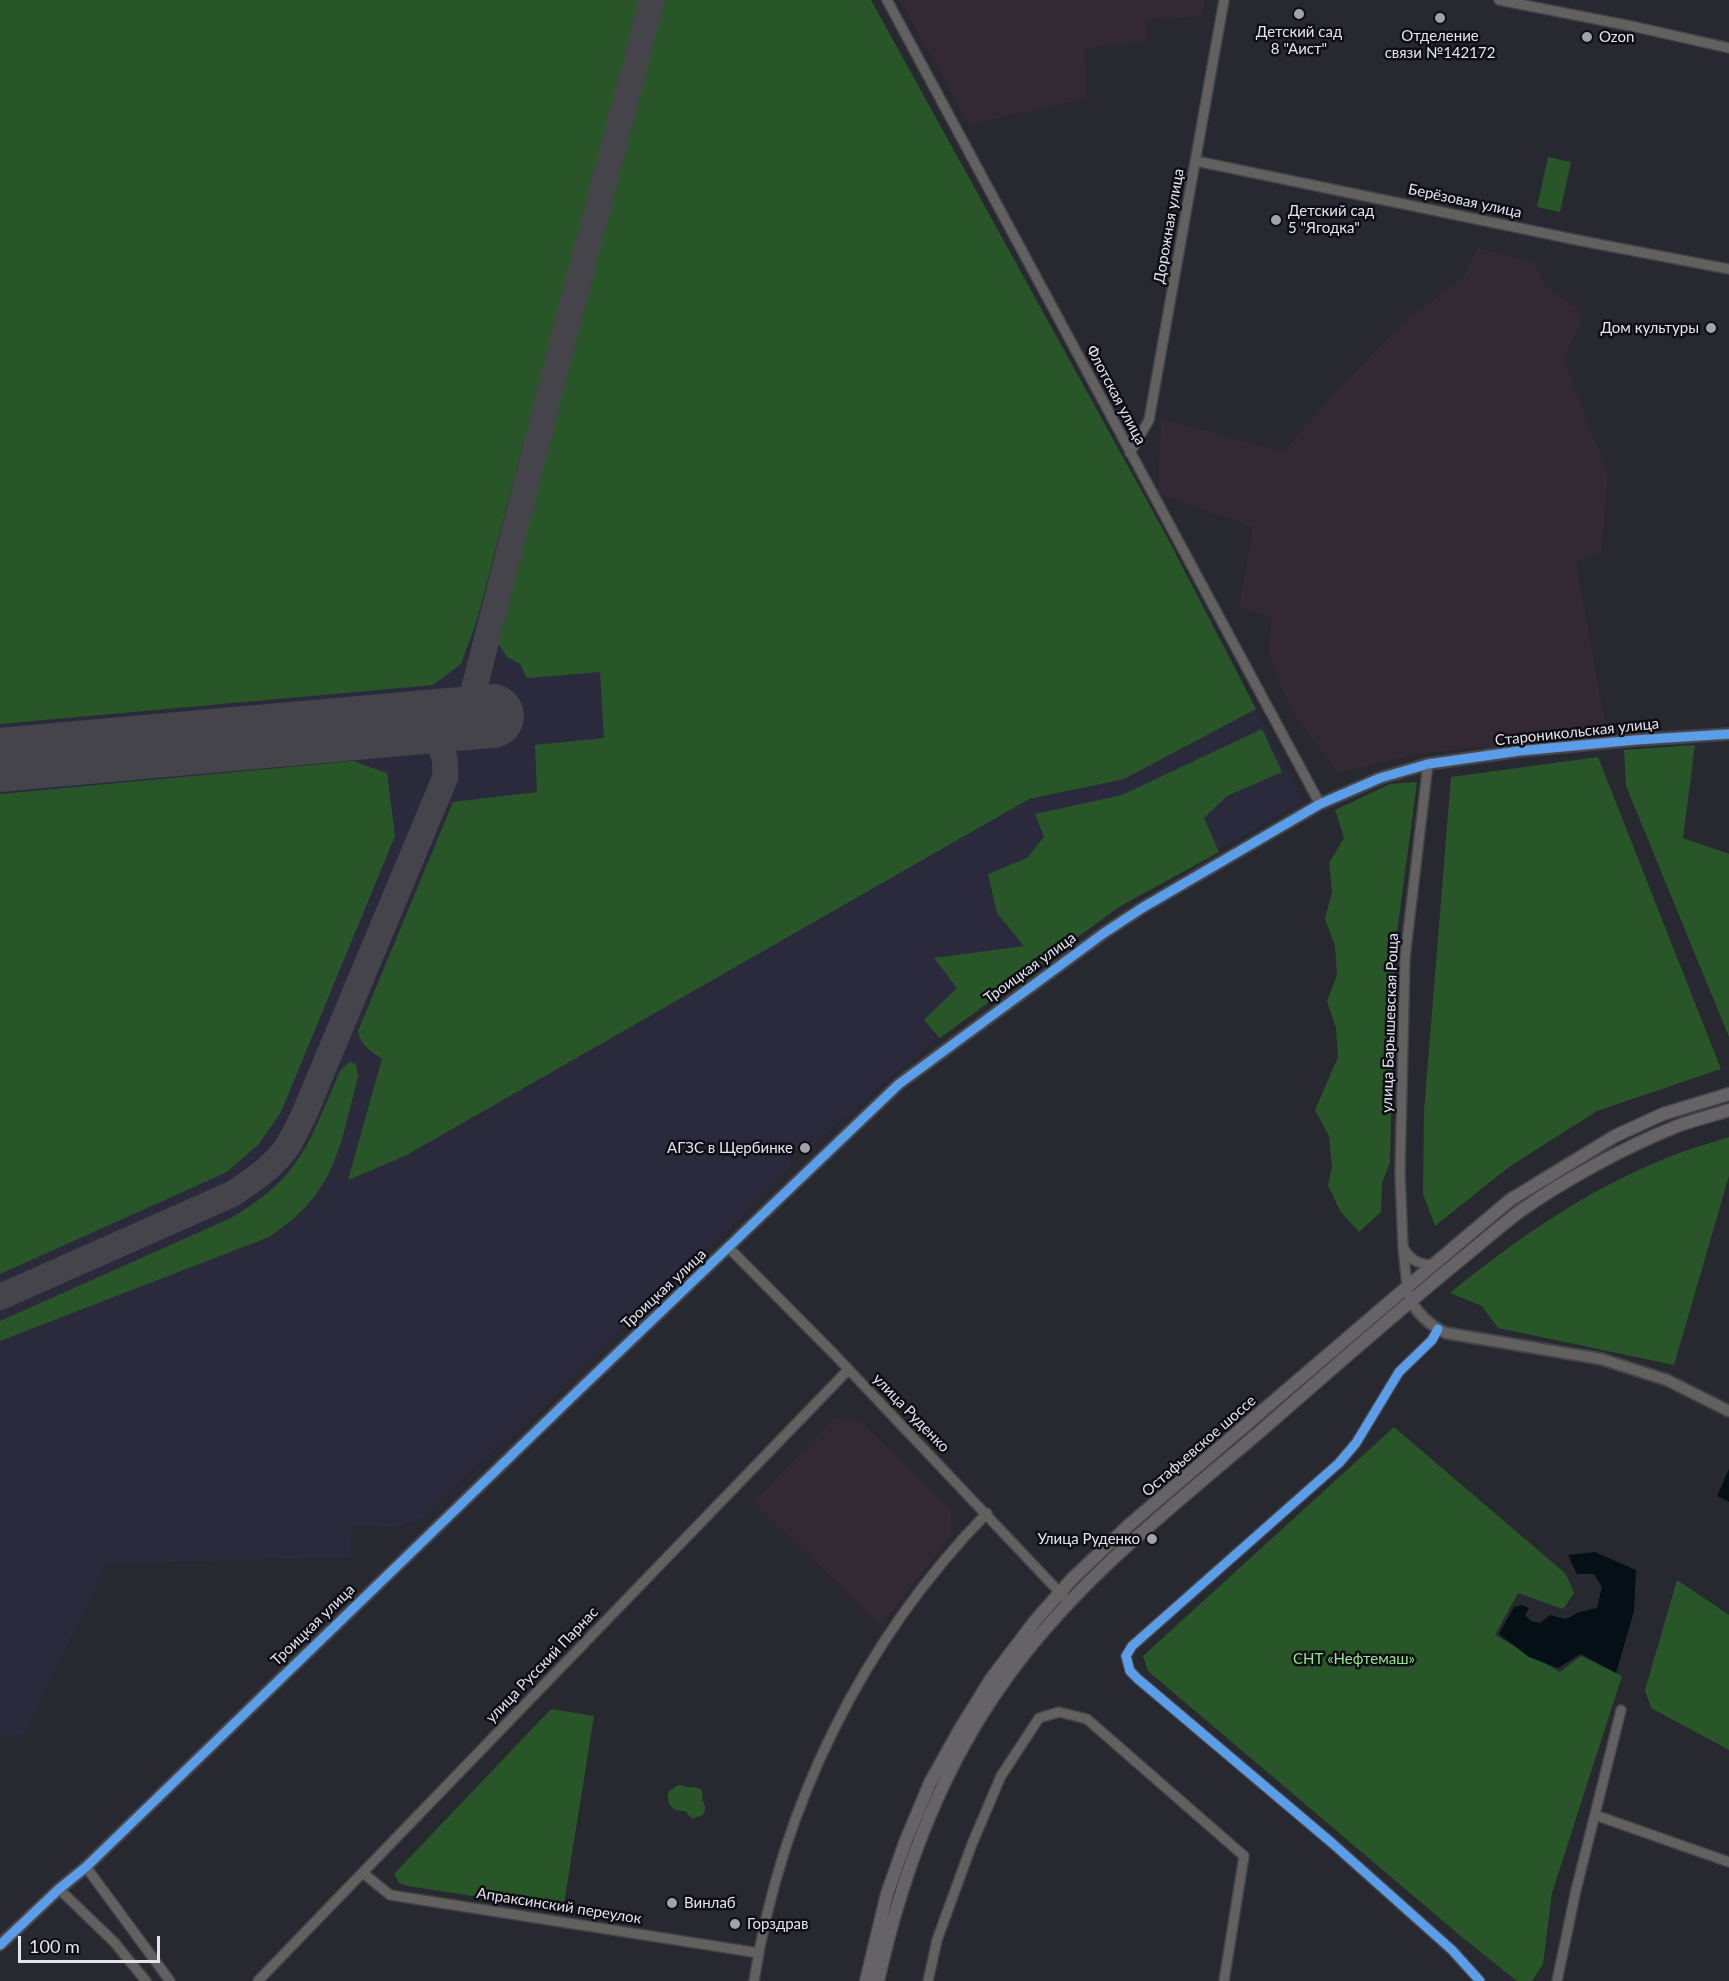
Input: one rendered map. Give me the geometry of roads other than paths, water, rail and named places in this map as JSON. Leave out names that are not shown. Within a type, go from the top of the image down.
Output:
[{"type":"main road","name":"Остафьевское шоссе","points":[[878,1981],[898,1898],[917,1844],[941,1788],[969,1737],[1004,1681],[1043,1630],[1064,1597],[1129,1525],[1510,1200],[1615,1136],[1663,1114],[1729,1094]]},
{"type":"main road","name":"Остафьевское шоссе","points":[[866,1981],[887,1894],[930,1783],[991,1679],[1035,1621],[1519,1212],[1618,1153],[1675,1127],[1729,1110]]},
{"type":"street","name":"Флотская улица","points":[[887,0],[1320,804]]},
{"type":"street","name":"Дорожная улица","points":[[1130,453],[1149,420],[1224,0]]},
{"type":"street","points":[[1499,0],[1729,48]]},
{"type":"street","name":"Берёзовая улица","points":[[1196,161],[1729,269]]},
{"type":"street","name":"Староникольская улица","points":[[1428,764],[1519,751],[1729,734]]},
{"type":"street","name":"Троицкая улица","points":[[0,1945],[58,1889],[86,1867],[899,1084],[1104,933],[1142,908],[1320,804],[1380,778],[1428,764]]},
{"type":"street","name":"улица Барышевская Роща","points":[[1428,764],[1405,957],[1400,1172],[1403,1247],[1407,1287],[1411,1301],[1438,1329],[1454,1335],[1601,1359],[1646,1372],[1685,1388],[1729,1411]]},
{"type":"street","points":[[1403,1247],[1412,1260],[1433,1265]]},
{"type":"street","name":"улица Руденко","points":[[729,1248],[987,1513],[1064,1597]]},
{"type":"street","points":[[1438,1329],[1432,1340],[1399,1372],[1356,1443],[1339,1463],[1132,1646],[1126,1656],[1130,1671],[1138,1679],[1340,1850],[1458,1955],[1480,1981]]},
{"type":"street","name":"улица Русский Парнас","points":[[258,1981],[848,1370]]},
{"type":"street","points":[[754,1981],[759,1953],[789,1838],[808,1787],[840,1716],[874,1658],[905,1612],[955,1548],[987,1513]]},
{"type":"street","points":[[1557,1981],[1576,1890],[1622,1710]]},
{"type":"street","points":[[928,1981],[937,1940],[972,1844],[1001,1776],[1039,1718],[1059,1712],[1087,1719],[1244,1856],[1224,1981]]},
{"type":"street","points":[[1595,1815],[1729,1862]]},
{"type":"street","points":[[86,1867],[170,1981]]},
{"type":"street","name":"Апраксинский переулок","points":[[363,1873],[390,1895],[759,1953]]},
{"type":"street","points":[[58,1889],[114,1942],[146,1981]]},
{"type":"place","name":"Детский сад 8 \"Аист\"","points":[[1299,14]]},
{"type":"place","name":"Отделение связи №142172","points":[[1440,18]]},
{"type":"place","name":"Ozon","points":[[1587,37]]},
{"type":"place","name":"Детский сад 5 \"Ягодка\"","points":[[1276,220]]},
{"type":"place","name":"Дом культуры","points":[[1711,328]]},
{"type":"place","name":"АГЗС в Щербинке","points":[[805,1148]]},
{"type":"place","name":"Улица Руденко","points":[[1152,1539]]},
{"type":"place","name":"Винлаб","points":[[672,1903]]},
{"type":"place","name":"Горздрав","points":[[735,1924]]},
{"type":"park label","name":"СНТ «Нефтемаш»","points":[[1354,1659]]}]
